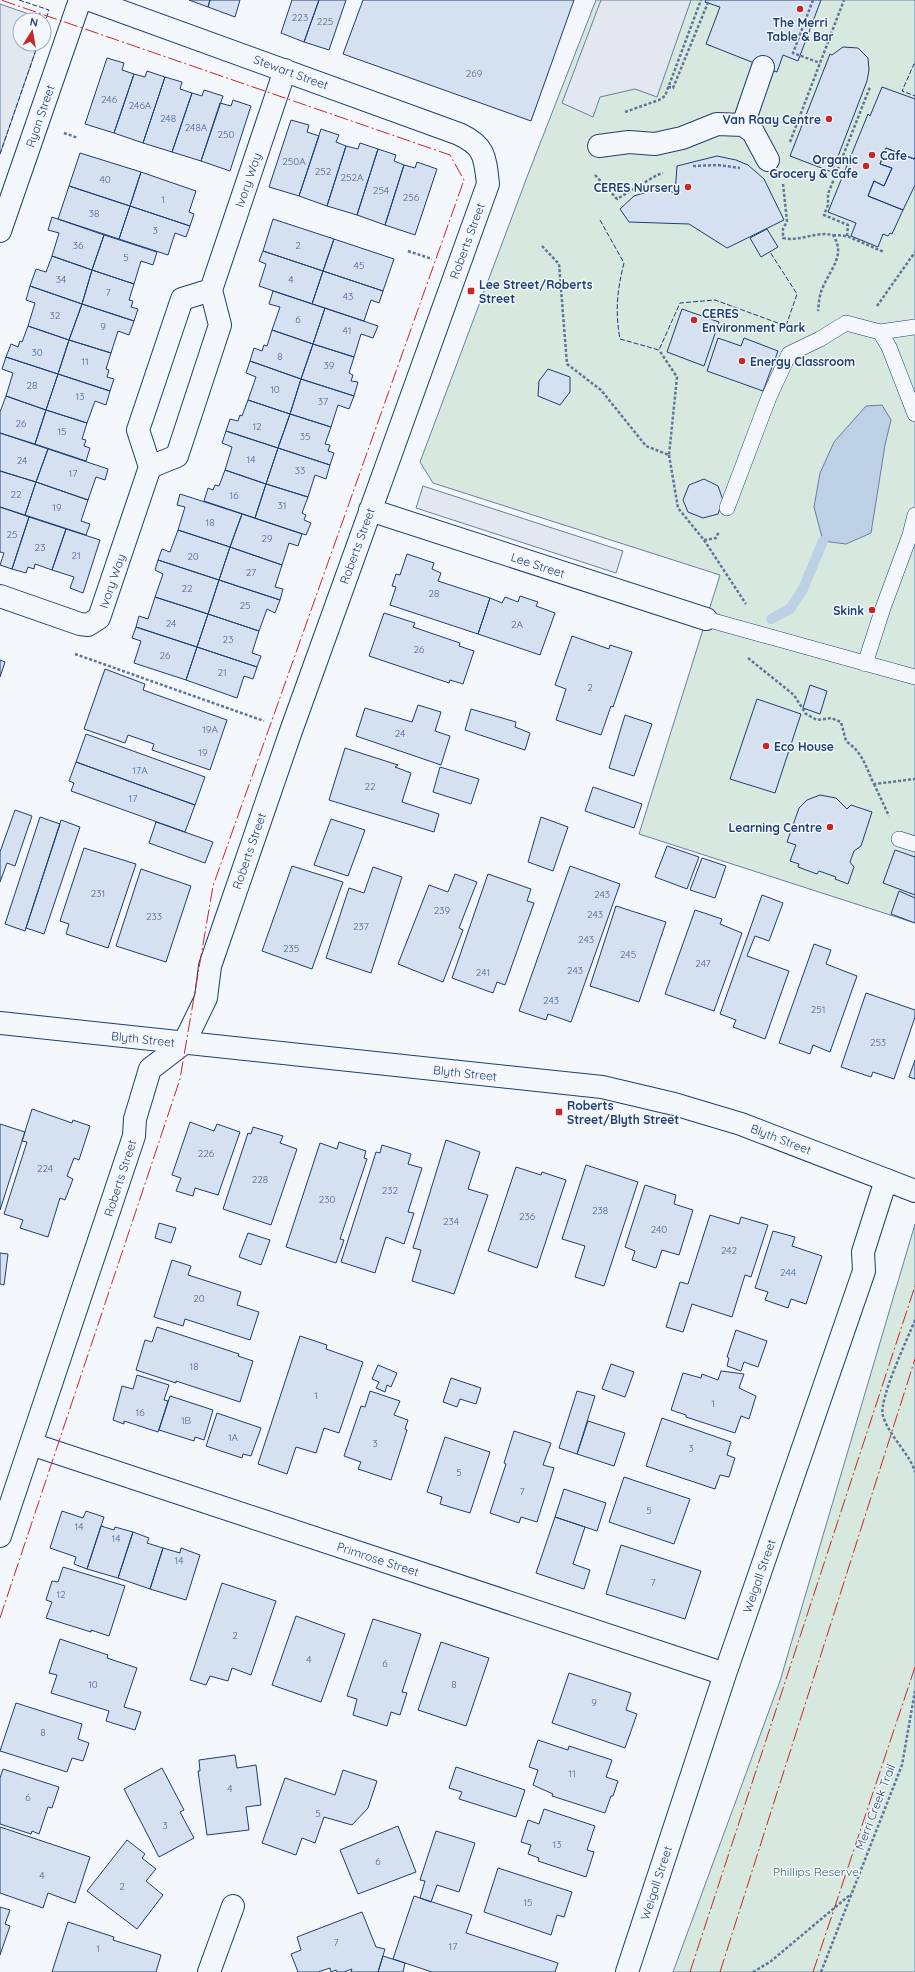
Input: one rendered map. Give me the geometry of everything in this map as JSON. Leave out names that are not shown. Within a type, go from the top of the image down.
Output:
[{"type":"street","name":"Ryan Street","points":[[0,231],[80,0]]},
{"type":"street","name":"Stewart Street","points":[[90,0],[286,70],[458,134],[478,145],[484,156]]},
{"type":"street","points":[[743,125],[763,67]]},
{"type":"street","name":"Ivory Way","points":[[211,290],[286,70]]},
{"type":"street","points":[[599,146],[629,142],[655,144],[682,138],[717,124],[743,125],[753,132],[768,160]]},
{"type":"street","name":"Roberts Street","points":[[0,1536],[134,1136],[135,1119],[150,1069],[184,1043],[206,998],[210,966],[291,731],[488,184],[484,156]]},
{"type":"street","points":[[211,290],[220,325],[177,456],[150,467],[138,430],[182,299],[211,290]]},
{"type":"street","name":"Ivory Way","points":[[0,596],[80,624],[88,625],[98,618],[150,467]]},
{"type":"street","name":"Lee Street","points":[[370,510],[706,619]]},
{"type":"street","name":"Blyth Street","points":[[0,1023],[602,1087],[674,1104],[742,1124],[915,1191]]},
{"type":"street","name":"Weigall Street","points":[[627,1972],[725,1674],[864,1271],[863,1252],[886,1180]]},
{"type":"street","name":"Primrose Street","points":[[31,1444],[725,1674]]},
{"type":"street","points":[[210,1972],[233,1906]]},
{"type":"lane","points":[[727,508],[769,397],[789,354],[820,339],[846,323],[880,332],[915,328]]},
{"type":"lane","points":[[880,332],[889,347],[915,414]]},
{"type":"lane","points":[[865,664],[883,608],[910,535],[915,515]]},
{"type":"lane","points":[[706,619],[915,678]]},
{"type":"lane","points":[[899,839],[915,844]]},
{"type":"path","points":[[620,114],[659,100],[665,96],[701,0]]},
{"type":"path","points":[[668,87],[673,88],[709,0]]},
{"type":"path","points":[[813,0],[793,53],[820,63]]},
{"type":"path","points":[[844,0],[786,154],[768,160],[783,183],[787,221],[783,229],[783,238],[793,240],[822,232],[833,235],[847,236],[884,252]]},
{"type":"path","points":[[847,236],[848,225],[824,216],[828,205],[828,194],[870,87]]},
{"type":"path","points":[[687,167],[718,165],[741,168]]},
{"type":"path","points":[[592,172],[617,199],[657,175],[670,172]]},
{"type":"path","points":[[820,339],[818,320],[819,298],[838,256],[839,245],[833,235]]},
{"type":"path","points":[[542,246],[559,264],[567,364],[601,390],[646,446],[668,455]]},
{"type":"path","points":[[862,327],[915,252]]},
{"type":"path","points":[[659,350],[677,377],[668,455],[678,508],[704,540],[752,612],[753,632],[746,656],[794,695],[806,714],[817,720],[831,718],[841,722],[846,741],[855,747],[863,757],[866,769],[899,839]]},
{"type":"path","points":[[75,654],[291,731]]},
{"type":"path","points":[[874,784],[915,778]]},
{"type":"path","points":[[915,1320],[888,1383],[882,1414],[895,1440],[915,1469]]},
{"type":"path","name":"Merri Creek Trail","points":[[821,1972],[902,1765],[915,1690]]},
{"type":"path","points":[[753,1972],[770,1962],[851,1893]]},
{"type":"green space","name":"CERES Environment Park","points":[[596,0],[915,0],[915,923],[639,834],[720,575],[433,483],[420,462],[527,177]]},
{"type":"green space","name":"Phillips Reserve","points":[[915,1224],[915,1972],[673,1972],[780,1681]]},
{"type":"shaded area","points":[[601,0],[691,0],[657,97],[635,89],[600,97],[593,117],[562,103]]},
{"type":"shaded area","points":[[0,4],[23,12],[12,12],[12,52],[35,52],[0,154]]},
{"type":"shaded area","points":[[423,486],[623,551],[616,573],[416,508]]},
{"type":"water","points":[[882,405],[891,420],[885,445],[871,533],[846,544],[823,541],[814,507],[820,473],[834,442],[866,406]]},
{"type":"building","points":[[189,0],[210,0],[208,7]]},
{"type":"building","points":[[210,0],[240,0],[235,17],[208,7]]},
{"type":"building","points":[[292,0],[319,0],[304,42],[281,33]]},
{"type":"building","points":[[319,0],[346,0],[329,50],[304,42]]},
{"type":"building","points":[[363,0],[574,0],[531,121],[343,54]]},
{"type":"building","points":[[706,0],[821,0],[798,61],[783,55],[777,72],[706,44],[720,7],[705,2]]},
{"type":"building","name":"Van Raay Centre","points":[[843,47],[858,48],[868,58],[869,70],[867,81],[832,172],[790,156],[830,54],[832,55]]},
{"type":"building","points":[[107,58],[124,63],[122,70],[134,74],[114,133],[85,124]]},
{"type":"building","points":[[147,71],[165,77],[143,143],[114,133],[134,74],[145,77]]},
{"type":"building","points":[[165,77],[182,82],[180,89],[192,93],[172,152],[143,143]]},
{"type":"building","name":"Organic Grocery & Cafe","points":[[882,87],[915,99],[915,157],[914,159],[886,148],[880,164],[892,168],[884,186],[874,181],[868,196],[903,210],[892,234],[890,233],[888,236],[883,234],[878,247],[851,236],[856,223],[828,212],[868,114],[870,116]]},
{"type":"building","points":[[204,90],[223,96],[201,161],[172,152],[192,93],[202,96]]},
{"type":"building","points":[[233,100],[251,106],[230,171],[201,161],[220,103],[231,106]]},
{"type":"building","points":[[291,120],[309,125],[307,132],[319,136],[299,196],[269,187]]},
{"type":"building","points":[[321,129],[339,135],[336,142],[346,146],[327,206],[299,196]]},
{"type":"building","points":[[360,143],[378,149],[357,215],[327,206],[346,146],[358,149]]},
{"type":"building","points":[[886,148],[914,159],[915,157],[915,185],[903,210],[868,196],[874,181],[884,186],[892,168],[880,164]]},
{"type":"building","points":[[378,149],[396,155],[394,161],[404,165],[385,225],[357,215]]},
{"type":"building","points":[[80,153],[141,172],[130,206],[69,186]]},
{"type":"building","points":[[717,156],[736,160],[748,165],[764,179],[784,220],[727,248],[689,224],[629,222],[620,209],[634,196],[650,191],[662,188],[675,193],[677,166]]},
{"type":"building","points":[[417,162],[437,169],[415,235],[385,225],[404,165],[415,168]]},
{"type":"building","points":[[141,172],[196,191],[189,212],[194,214],[190,226],[130,206]]},
{"type":"building","points":[[69,186],[130,206],[119,239],[58,219]]},
{"type":"building","points":[[130,206],[190,226],[186,237],[175,233],[168,255],[119,239]]},
{"type":"building","points":[[52,217],[104,235],[92,270],[52,256],[59,233],[48,230]]},
{"type":"building","points":[[273,219],[334,239],[323,271],[263,251]]},
{"type":"building","points":[[767,229],[778,247],[761,257],[750,238]]},
{"type":"building","points":[[104,235],[157,252],[153,265],[141,261],[134,284],[92,270]]},
{"type":"building","points":[[334,239],[394,259],[383,291],[323,271]]},
{"type":"building","points":[[263,251],[323,271],[312,304],[259,286],[266,264],[259,261]]},
{"type":"building","points":[[52,256],[92,270],[82,304],[30,286],[36,269],[46,272]]},
{"type":"building","points":[[92,270],[134,284],[129,300],[133,301],[131,307],[138,309],[134,321],[82,304]]},
{"type":"building","points":[[323,271],[383,291],[379,303],[371,300],[364,321],[312,304]]},
{"type":"building","points":[[30,286],[82,304],[69,340],[28,326],[35,303],[26,300]]},
{"type":"building","points":[[273,291],[325,308],[313,344],[272,330],[280,307],[269,304]]},
{"type":"building","points":[[82,304],[134,321],[129,335],[118,331],[111,353],[69,340]]},
{"type":"building","points":[[325,308],[378,326],[373,338],[361,334],[354,357],[313,344]]},
{"type":"building","points":[[682,309],[719,322],[704,366],[667,352]]},
{"type":"building","points":[[28,326],[69,340],[58,374],[6,357],[11,344],[18,347],[20,341],[22,342]]},
{"type":"building","points":[[272,330],[313,344],[301,379],[250,361],[254,348],[262,351],[264,345],[267,346]]},
{"type":"building","name":"Energy Classroom","points":[[718,338],[741,346],[744,338],[778,351],[763,391],[707,371]]},
{"type":"building","points":[[69,340],[111,353],[106,369],[109,370],[107,377],[114,379],[110,391],[58,374]]},
{"type":"building","points":[[313,344],[354,357],[349,373],[353,375],[351,381],[358,382],[354,396],[301,379]]},
{"type":"building","points":[[6,357],[58,374],[46,410],[6,396],[13,373],[2,369]]},
{"type":"building","points":[[250,361],[301,379],[290,414],[248,400],[256,377],[246,373]]},
{"type":"building","points":[[548,369],[570,377],[570,392],[560,405],[538,396],[539,381]]},
{"type":"building","points":[[58,374],[110,391],[106,405],[95,401],[87,423],[46,410]]},
{"type":"building","points":[[301,379],[354,396],[349,409],[338,405],[331,427],[290,414]]},
{"type":"building","points":[[6,396],[46,410],[35,444],[0,433],[0,412]]},
{"type":"building","points":[[248,400],[290,414],[278,448],[226,431],[230,419],[238,421],[240,415],[242,416]]},
{"type":"building","points":[[46,410],[87,423],[82,439],[86,440],[84,446],[90,448],[86,461],[35,444]]},
{"type":"building","points":[[290,414],[331,427],[325,444],[330,445],[328,451],[334,453],[330,465],[278,448]]},
{"type":"building","points":[[226,431],[278,448],[266,484],[225,470],[232,447],[222,443]]},
{"type":"building","points":[[0,433],[48,449],[36,482],[0,471]]},
{"type":"building","points":[[278,448],[330,465],[326,479],[315,475],[308,497],[266,484]]},
{"type":"building","points":[[48,449],[108,469],[105,480],[96,477],[88,500],[36,482]]},
{"type":"building","points":[[225,470],[266,484],[255,518],[204,501],[208,488],[213,490],[215,485],[219,486]]},
{"type":"building","points":[[0,471],[36,482],[25,515],[0,507]]},
{"type":"building","points":[[704,479],[718,486],[723,500],[718,514],[703,518],[688,512],[683,500],[689,485]]},
{"type":"building","points":[[36,482],[88,500],[81,521],[90,524],[86,535],[25,515]]},
{"type":"building","points":[[266,484],[308,497],[302,513],[306,515],[304,520],[311,523],[306,535],[255,518]]},
{"type":"building","points":[[180,494],[242,514],[230,547],[178,530],[185,507],[177,505]]},
{"type":"building","points":[[0,507],[29,517],[12,569],[0,565],[4,553],[0,552]]},
{"type":"building","points":[[242,514],[302,534],[298,546],[289,543],[282,565],[230,547]]},
{"type":"building","points":[[29,517],[66,529],[52,570],[35,564],[34,569],[28,567],[26,573],[12,569]]},
{"type":"building","points":[[66,529],[100,540],[83,593],[70,588],[74,577],[52,570]]},
{"type":"building","points":[[178,530],[230,547],[219,580],[158,560],[162,549],[170,552]]},
{"type":"building","points":[[230,547],[282,565],[275,587],[283,589],[280,600],[219,580]]},
{"type":"building","points":[[407,554],[434,563],[432,569],[441,573],[438,581],[490,598],[478,634],[390,605],[396,587],[392,586],[396,574],[400,575]]},
{"type":"building","points":[[158,560],[219,580],[208,614],[155,597],[163,574],[155,570]]},
{"type":"building","points":[[219,580],[280,600],[275,613],[267,609],[259,631],[208,614]]},
{"type":"building","points":[[520,596],[538,602],[536,606],[555,613],[540,655],[478,634],[490,598],[502,603],[505,597],[518,602]]},
{"type":"building","points":[[155,597],[208,614],[197,647],[136,627],[139,616],[148,619]]},
{"type":"building","points":[[384,613],[415,623],[413,627],[460,643],[459,646],[474,651],[463,684],[450,680],[449,683],[369,656]]},
{"type":"building","points":[[208,614],[259,631],[252,653],[261,656],[257,667],[197,647]]},
{"type":"building","points":[[136,627],[197,647],[186,680],[134,663],[141,641],[132,638]]},
{"type":"building","points":[[572,636],[609,649],[610,645],[632,652],[613,707],[611,706],[601,735],[556,720],[566,689],[555,685]]},
{"type":"building","points":[[197,647],[257,667],[253,679],[244,676],[237,698],[186,680]]},
{"type":"building","points":[[0,660],[5,662],[0,677]]},
{"type":"building","points":[[105,669],[145,684],[143,690],[227,720],[210,770],[152,750],[154,744],[128,735],[125,743],[84,729]]},
{"type":"building","points":[[810,685],[827,691],[820,714],[803,708]]},
{"type":"building","name":"Eco House","points":[[757,699],[801,714],[775,793],[730,779]]},
{"type":"building","points":[[418,705],[441,712],[435,731],[450,736],[441,765],[356,736],[365,708],[412,722]]},
{"type":"building","points":[[471,709],[516,722],[515,727],[530,733],[525,750],[465,730]]},
{"type":"building","points":[[625,715],[652,724],[634,776],[609,768]]},
{"type":"building","points":[[86,734],[205,777],[195,805],[76,762]]},
{"type":"building","points":[[345,748],[398,765],[395,767],[411,773],[402,802],[439,814],[434,832],[329,800]]},
{"type":"building","points":[[76,762],[195,805],[185,832],[71,791],[74,783],[69,781]]},
{"type":"building","points":[[440,767],[479,779],[471,804],[433,792]]},
{"type":"building","points":[[593,787],[642,804],[634,828],[585,811]]},
{"type":"building","name":"Learning Centre","points":[[820,795],[836,798],[847,809],[851,805],[872,812],[861,846],[854,851],[850,862],[854,867],[848,884],[835,879],[836,877],[819,871],[817,874],[798,867],[799,864],[790,861],[796,845],[787,842],[799,808],[807,800]]},
{"type":"building","points":[[15,810],[32,816],[15,866],[7,863],[0,882],[0,852]]},
{"type":"building","points":[[40,817],[60,824],[25,931],[5,924]]},
{"type":"building","points":[[541,817],[568,827],[553,871],[528,862]]},
{"type":"building","points":[[331,819],[365,830],[348,876],[314,865]]},
{"type":"building","points":[[61,820],[80,827],[44,934],[26,928]]},
{"type":"building","points":[[156,822],[213,842],[205,863],[149,843]]},
{"type":"building","points":[[667,846],[699,857],[687,889],[655,877]]},
{"type":"building","points":[[84,848],[136,864],[108,948],[66,934],[69,924],[60,921]]},
{"type":"building","points":[[895,850],[915,857],[915,895],[883,883]]},
{"type":"building","points":[[702,858],[726,866],[715,898],[690,890]]},
{"type":"building","points":[[292,866],[343,882],[312,969],[262,951]]},
{"type":"building","points":[[570,866],[620,884],[571,1022],[548,1014],[546,1020],[519,1011]]},
{"type":"building","points":[[373,867],[402,877],[371,973],[326,958],[349,888],[364,893]]},
{"type":"building","points":[[141,869],[191,886],[166,962],[116,946]]},
{"type":"building","points":[[455,874],[477,882],[459,928],[463,930],[443,982],[398,964],[429,885],[448,892]]},
{"type":"building","points":[[488,874],[531,889],[527,901],[534,903],[505,985],[497,982],[493,993],[452,978]]},
{"type":"building","points":[[899,891],[915,898],[915,923],[891,914]]},
{"type":"building","points":[[762,895],[783,903],[769,941],[755,936],[747,956],[789,971],[765,1039],[733,1027],[736,1020],[720,1014]]},
{"type":"building","points":[[616,906],[666,922],[639,1002],[590,986]]},
{"type":"building","points":[[695,910],[722,919],[720,924],[742,933],[714,1011],[665,994]]},
{"type":"building","points":[[814,944],[831,950],[826,964],[857,976],[830,1052],[813,1045],[810,1054],[779,1043]]},
{"type":"building","points":[[866,993],[915,1010],[915,1017],[894,1079],[873,1072],[871,1077],[841,1067]]},
{"type":"building","points":[[915,1060],[915,1079],[909,1077]]},
{"type":"building","points":[[32,1109],[72,1123],[73,1120],[90,1126],[79,1160],[74,1158],[67,1176],[73,1179],[65,1200],[60,1198],[48,1237],[20,1228],[23,1220],[4,1214],[27,1142],[22,1141]]},
{"type":"building","points":[[190,1122],[214,1131],[217,1124],[240,1132],[218,1195],[195,1188],[193,1196],[176,1191],[181,1178],[172,1175]]},
{"type":"building","points":[[0,1124],[25,1132],[0,1210]]},
{"type":"building","points":[[253,1127],[283,1136],[280,1143],[297,1149],[271,1225],[223,1209],[248,1133],[251,1134]]},
{"type":"building","points":[[446,1140],[480,1152],[468,1189],[488,1195],[454,1294],[412,1281],[421,1250],[413,1248]]},
{"type":"building","points":[[339,1142],[366,1151],[364,1158],[367,1159],[340,1239],[344,1240],[336,1263],[286,1247],[320,1143],[337,1149]]},
{"type":"building","points":[[382,1145],[411,1154],[408,1164],[422,1168],[408,1212],[414,1213],[404,1244],[386,1237],[375,1273],[341,1262],[376,1152],[380,1153]]},
{"type":"building","points":[[586,1165],[638,1182],[604,1286],[575,1277],[585,1246],[562,1239]]},
{"type":"building","points":[[516,1167],[541,1175],[542,1172],[566,1180],[537,1268],[488,1251]]},
{"type":"building","points":[[645,1185],[676,1195],[674,1204],[693,1210],[679,1255],[662,1250],[656,1268],[632,1260],[635,1251],[625,1247]]},
{"type":"building","points":[[710,1215],[739,1224],[741,1217],[768,1225],[751,1277],[745,1275],[732,1317],[692,1304],[683,1332],[666,1327],[680,1282],[688,1284]]},
{"type":"building","points":[[159,1223],[176,1228],[171,1243],[155,1238]]},
{"type":"building","points":[[773,1231],[795,1237],[792,1246],[822,1256],[806,1304],[791,1299],[788,1308],[765,1300],[768,1292],[755,1288]]},
{"type":"building","points":[[248,1233],[270,1240],[261,1265],[239,1257]]},
{"type":"building","points":[[0,1253],[8,1254],[4,1285],[0,1284]]},
{"type":"building","points":[[172,1260],[191,1266],[188,1275],[241,1292],[237,1305],[259,1312],[250,1340],[185,1319],[183,1326],[154,1317]]},
{"type":"building","points":[[157,1327],[239,1354],[238,1356],[253,1361],[240,1402],[176,1381],[176,1383],[136,1370],[145,1340],[152,1342]]},
{"type":"building","points":[[736,1330],[767,1341],[758,1367],[744,1362],[741,1371],[727,1366],[729,1358],[727,1357]]},
{"type":"building","points":[[300,1336],[327,1345],[326,1349],[363,1362],[339,1433],[324,1428],[316,1453],[296,1447],[287,1474],[258,1464]]},
{"type":"building","points":[[611,1364],[634,1372],[625,1397],[602,1389]]},
{"type":"building","points":[[378,1365],[397,1373],[391,1387],[387,1385],[385,1392],[376,1388],[379,1382],[372,1379]]},
{"type":"building","points":[[721,1371],[744,1374],[739,1388],[756,1396],[749,1419],[741,1416],[735,1433],[686,1417],[686,1415],[671,1410],[683,1373],[701,1378],[702,1374],[718,1380]]},
{"type":"building","points":[[137,1375],[169,1385],[164,1400],[168,1401],[158,1432],[124,1421],[124,1424],[113,1420],[122,1386],[133,1389]]},
{"type":"building","points":[[451,1378],[481,1388],[476,1404],[460,1399],[457,1407],[443,1402]]},
{"type":"building","points":[[370,1391],[400,1401],[394,1415],[408,1420],[405,1429],[407,1430],[391,1480],[358,1469],[361,1462],[344,1456],[361,1406],[365,1407]]},
{"type":"building","points":[[577,1391],[595,1396],[577,1454],[559,1448]]},
{"type":"building","points":[[170,1396],[213,1410],[204,1440],[195,1437],[194,1441],[159,1430]]},
{"type":"building","points":[[217,1413],[261,1428],[251,1456],[243,1454],[242,1458],[206,1446]]},
{"type":"building","points":[[662,1418],[731,1442],[727,1455],[735,1458],[729,1477],[720,1475],[715,1489],[646,1466]]},
{"type":"building","points":[[588,1421],[625,1433],[614,1466],[577,1454]]},
{"type":"building","points":[[514,1431],[551,1443],[543,1465],[554,1468],[537,1522],[521,1517],[519,1523],[490,1513],[506,1464],[504,1463]]},
{"type":"building","points":[[445,1437],[490,1452],[470,1513],[440,1504],[442,1497],[427,1492]]},
{"type":"building","points":[[624,1477],[690,1499],[674,1544],[609,1522]]},
{"type":"building","points":[[564,1489],[606,1503],[597,1531],[555,1517]]},
{"type":"building","points":[[62,1511],[83,1518],[86,1511],[104,1517],[87,1569],[74,1564],[76,1557],[50,1548]]},
{"type":"building","points":[[555,1517],[585,1527],[573,1564],[590,1570],[584,1589],[536,1573]]},
{"type":"building","points":[[101,1526],[114,1530],[115,1527],[133,1532],[118,1578],[87,1569]]},
{"type":"building","points":[[133,1532],[149,1538],[147,1543],[163,1548],[150,1589],[118,1578]]},
{"type":"building","points":[[621,1545],[701,1571],[685,1619],[606,1594]]},
{"type":"building","points":[[163,1548],[180,1553],[181,1548],[200,1555],[186,1600],[150,1589]]},
{"type":"building","points":[[63,1567],[125,1586],[109,1636],[46,1618],[52,1602],[46,1600],[52,1581],[58,1582]]},
{"type":"building","points":[[222,1583],[276,1601],[251,1675],[232,1668],[228,1681],[210,1676],[206,1685],[190,1680]]},
{"type":"building","points":[[296,1616],[345,1634],[321,1702],[272,1685]]},
{"type":"building","points":[[373,1619],[421,1634],[402,1692],[407,1693],[400,1715],[391,1712],[387,1726],[353,1715],[357,1699],[347,1696]]},
{"type":"building","points":[[60,1639],[108,1655],[107,1658],[137,1668],[124,1707],[141,1712],[135,1730],[106,1721],[109,1711],[51,1693],[57,1675],[49,1673]]},
{"type":"building","points":[[441,1642],[489,1658],[466,1726],[418,1710]]},
{"type":"building","points":[[569,1673],[631,1693],[626,1710],[637,1714],[625,1748],[552,1723]]},
{"type":"building","points":[[16,1703],[82,1724],[78,1739],[89,1743],[83,1761],[72,1758],[67,1772],[0,1751]]},
{"type":"building","points":[[538,1740],[568,1750],[569,1746],[612,1760],[606,1777],[618,1781],[605,1813],[552,1796],[553,1794],[533,1785],[538,1770],[529,1767]]},
{"type":"building","points":[[235,1755],[237,1768],[256,1765],[261,1805],[246,1807],[249,1830],[207,1835],[198,1771],[200,1771],[199,1760]]},
{"type":"building","points":[[456,1767],[525,1790],[516,1817],[459,1799],[462,1792],[449,1788]]},
{"type":"building","points":[[162,1768],[184,1810],[180,1812],[194,1838],[159,1857],[124,1789]]},
{"type":"building","points":[[3,1769],[59,1787],[52,1808],[48,1807],[39,1834],[32,1831],[31,1834],[0,1824],[0,1778]]},
{"type":"building","points":[[343,1770],[377,1781],[368,1808],[352,1825],[324,1817],[315,1843],[302,1838],[296,1855],[262,1843],[285,1778],[335,1795]]},
{"type":"building","points":[[544,1809],[595,1826],[587,1850],[594,1852],[586,1877],[538,1861],[539,1858],[528,1854],[531,1845],[521,1842],[528,1820],[539,1824]]},
{"type":"building","points":[[398,1826],[416,1872],[358,1894],[340,1850]]},
{"type":"building","points":[[0,1827],[90,1857],[75,1903],[48,1893],[43,1908],[0,1893]]},
{"type":"building","points":[[436,1831],[475,1843],[459,1892],[437,1885],[431,1902],[420,1898],[425,1881],[420,1880]]},
{"type":"building","points":[[127,1840],[145,1854],[142,1858],[156,1869],[146,1881],[163,1895],[137,1929],[87,1891]]},
{"type":"building","points":[[498,1868],[572,1892],[564,1917],[557,1915],[551,1935],[484,1912]]},
{"type":"building","points":[[414,1896],[472,1915],[466,1933],[558,1963],[555,1972],[432,1972],[393,1959]]},
{"type":"building","points":[[0,1907],[10,1910],[5,1924],[10,1926],[0,1955]]},
{"type":"building","points":[[362,1912],[376,1947],[385,1949],[378,1972],[351,1972],[352,1969],[344,1972],[337,1972],[336,1970],[331,1972],[330,1968],[318,1972],[298,1972],[291,1954],[301,1950],[297,1937]]},
{"type":"building","points":[[68,1922],[114,1937],[113,1940],[161,1955],[156,1972],[52,1972]]},
{"type":"building","points":[[383,1956],[405,1963],[403,1972],[378,1972]]},
{"type":"waterway","points":[[771,619],[790,609],[803,589],[823,541]]},
{"type":"fence","points":[[19,0],[49,10],[48,12]]},
{"type":"fence","points":[[0,154],[35,52]]},
{"type":"fence","points":[[915,64],[902,91],[915,96]]},
{"type":"fence","points":[[600,220],[624,263],[618,301],[620,339],[659,350],[680,303],[715,300],[786,326],[797,294],[770,252]]},
{"type":"power","points":[[0,1618],[180,1079],[213,886],[464,180],[450,155],[1,0]]},
{"type":"power","points":[[690,1972],[915,1286]]},
{"type":"power","points":[[720,1972],[915,1359]]},
{"type":"power","points":[[813,1972],[915,1667]]},
{"type":"place","name":"The Merri Table & Bar","points":[[800,9]]},
{"type":"place","name":"Van Raay Centre","points":[[829,119]]},
{"type":"place","name":"Cafe","points":[[872,155]]},
{"type":"place","name":"Organic Grocery & Cafe","points":[[866,166]]},
{"type":"place","name":"CERES Nursery","points":[[688,187]]},
{"type":"place","name":"Lee Street/Roberts Street","points":[[471,291]]},
{"type":"place","name":"CERES Environment Park","points":[[694,320]]},
{"type":"place","name":"Energy Classroom","points":[[742,361]]},
{"type":"place","name":"Skink","points":[[872,610]]},
{"type":"place","name":"Eco House","points":[[766,746]]},
{"type":"place","name":"Learning Centre","points":[[830,827]]},
{"type":"place","name":"Roberts Street/Blyth Street","points":[[559,1112]]}]
